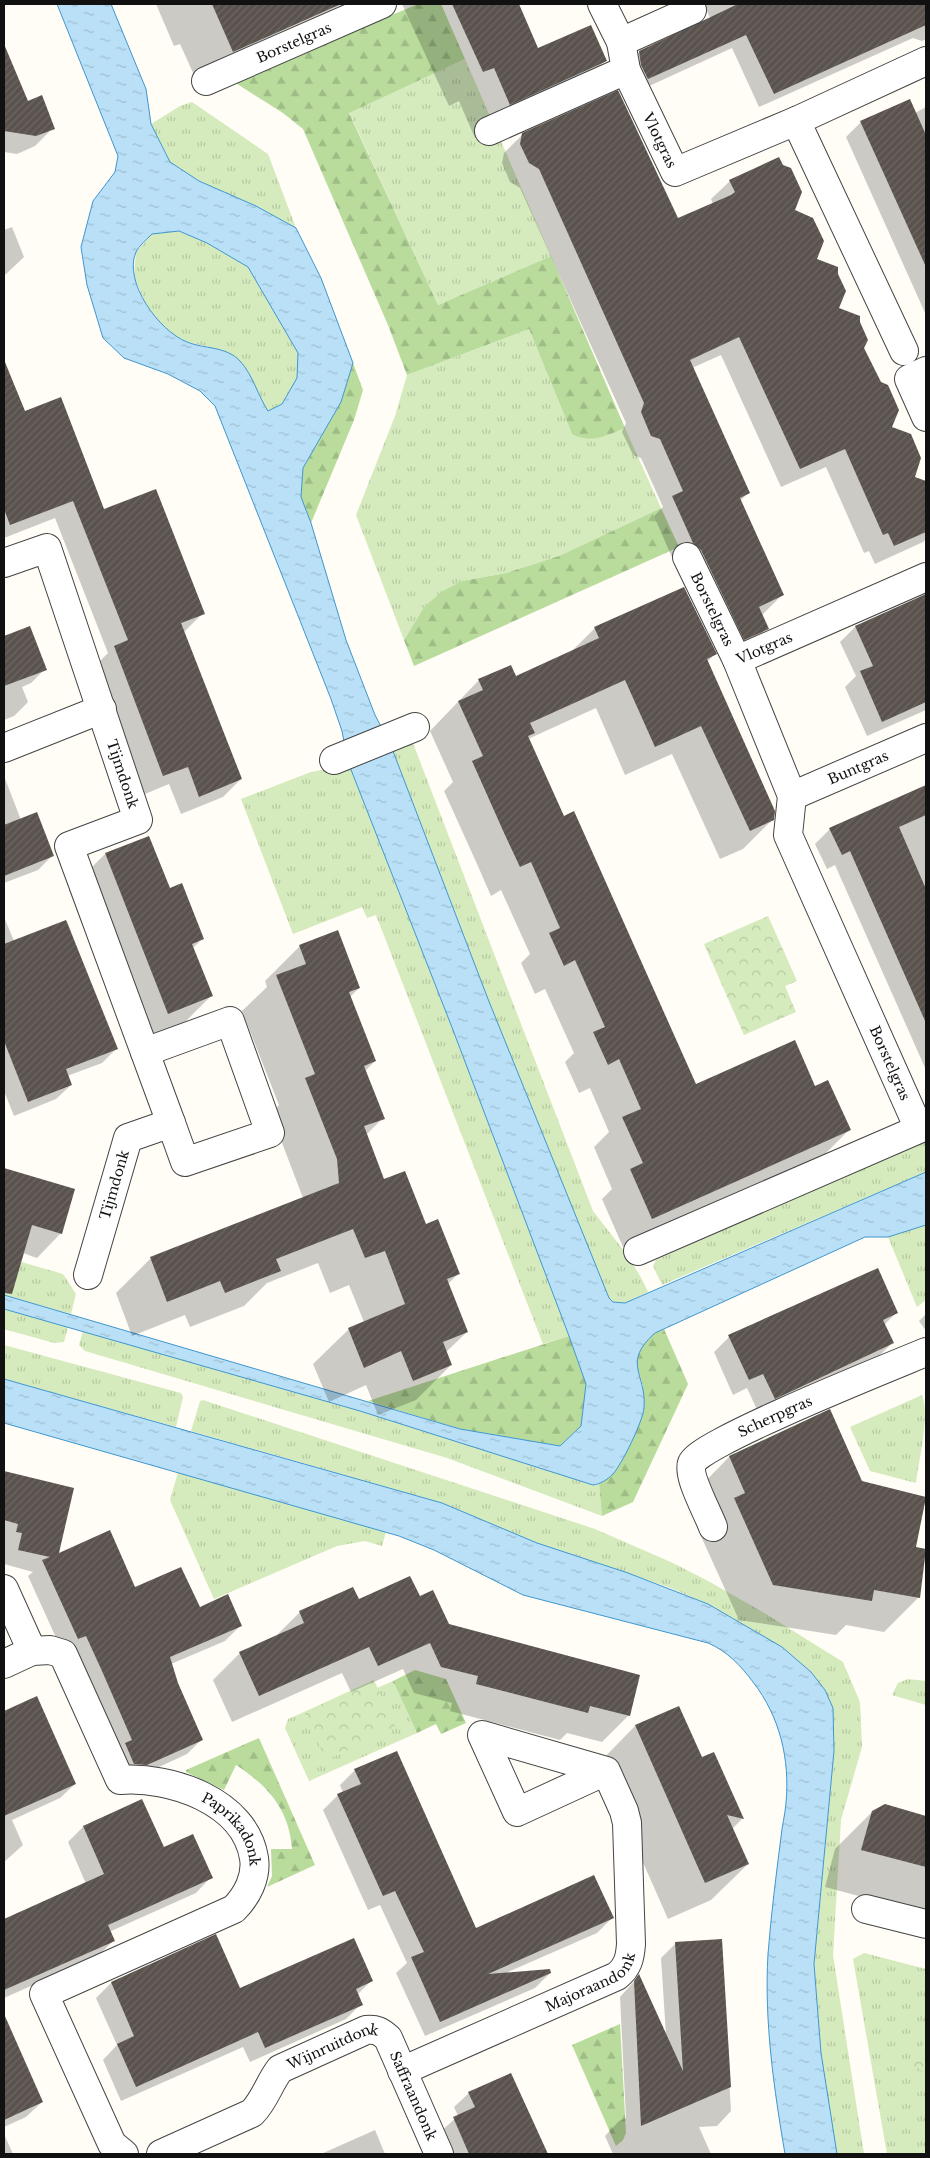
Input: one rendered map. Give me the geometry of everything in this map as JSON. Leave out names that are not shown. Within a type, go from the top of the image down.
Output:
[{"type":"street","name":"Borstelgras","points":[[206,81],[382,4]]},
{"type":"street","name":"Vlotgras","points":[[602,4],[621,42],[626,70],[675,172],[796,121],[926,62]]},
{"type":"street","points":[[621,42],[692,10],[689,4]]},
{"type":"street","points":[[490,131],[626,70]]},
{"type":"street","points":[[796,121],[904,351]]},
{"type":"street","points":[[926,371],[909,379],[926,417]]},
{"type":"street","name":"Tijmdonk","points":[[4,563],[47,548],[138,820],[69,846],[171,1123],[186,1162],[270,1133],[230,1021],[145,1052]]},
{"type":"street","name":"Borstelgras","points":[[687,557],[737,660]]},
{"type":"street","name":"Vlotgras","points":[[792,796],[737,660],[926,577]]},
{"type":"street","points":[[4,748],[102,709]]},
{"type":"street","points":[[334,760],[415,728]]},
{"type":"street","name":"Buntgras","points":[[792,796],[926,738]]},
{"type":"street","name":"Borstelgras","points":[[638,1251],[923,1127],[788,835],[792,796]]},
{"type":"street","name":"Tijmdonk","points":[[88,1275],[128,1138],[171,1123]]},
{"type":"street","name":"Scherpgras","points":[[713,1527],[692,1474],[692,1462],[700,1453],[755,1425],[926,1352]]},
{"type":"street","points":[[4,1589],[32,1651],[4,1664]]},
{"type":"street","name":"Paprikadonk","points":[[32,1651],[50,1650],[63,1654],[120,1780],[136,1779],[160,1782],[203,1797],[235,1818],[246,1833],[252,1846],[255,1866],[251,1884],[241,1902],[234,1909],[44,1994],[112,2144],[124,2154]]},
{"type":"street","name":"Majoraandonk","points":[[402,2071],[616,1976],[625,1969],[630,1958],[631,1944],[626,1823],[624,1812],[606,1771]]},
{"type":"street","points":[[866,1909],[926,1924]]},
{"type":"street","name":"Wijnruitdonk","points":[[161,2154],[252,2113],[261,2104],[272,2079],[280,2069],[366,2030],[380,2031],[388,2038]]},
{"type":"street","name":"Saffraandonk","points":[[388,2038],[440,2154]]},
{"type":"green space","points":[[418,4],[441,4],[465,59],[349,113],[438,305],[551,256],[625,428],[592,439],[572,434],[529,329],[407,375],[388,325],[303,129],[283,113],[234,82]]},
{"type":"green space","points":[[465,59],[551,256],[438,305],[349,112]]},
{"type":"green space","points":[[192,102],[268,154],[296,228],[256,206],[199,181],[170,162],[151,124],[180,106]]},
{"type":"green space","points":[[178,231],[207,243],[248,267],[298,353],[297,378],[282,404],[268,412],[260,398],[206,346],[188,343],[171,334],[148,310],[134,276],[136,252],[152,234]]},
{"type":"green space","points":[[529,329],[572,434],[605,436],[625,428],[661,508],[559,556],[506,573],[462,581],[424,607],[404,640],[356,515],[395,416],[407,375]]},
{"type":"green space","points":[[353,363],[363,390],[354,420],[311,523],[301,497],[303,468],[341,402]]},
{"type":"green space","points":[[661,508],[679,547],[414,666],[404,640],[424,607],[443,591],[462,581],[506,573],[559,556]]},
{"type":"green space","points":[[411,738],[593,1211],[630,1260],[648,1292],[625,1303],[613,1302],[609,1298],[488,999],[391,746]]},
{"type":"green space","points":[[348,762],[453,1030],[569,1336],[543,1344],[376,915],[367,918],[362,907],[293,934],[241,799],[311,772],[335,768]]},
{"type":"green space","points":[[768,916],[797,981],[785,986],[796,1012],[744,1035],[704,944]]},
{"type":"green space","points":[[926,1140],[926,1172],[662,1285],[653,1266],[656,1260]]},
{"type":"green space","points":[[926,1225],[926,1300],[917,1307],[888,1237]]},
{"type":"green space","points":[[4,1257],[63,1274],[76,1294],[71,1314],[4,1295]]},
{"type":"green space","points":[[4,1309],[68,1327],[64,1342],[54,1343],[4,1329]]},
{"type":"green space","points":[[664,1329],[688,1384],[633,1502],[602,1516],[599,1484],[611,1476],[643,1386],[637,1366],[638,1355],[644,1343],[655,1333]]},
{"type":"green space","points":[[83,1331],[360,1411],[593,1485],[599,1484],[602,1516],[447,1458],[85,1351],[79,1345]]},
{"type":"green space","points":[[569,1336],[586,1384],[581,1426],[560,1446],[460,1429],[368,1401]]},
{"type":"green space","points":[[4,1345],[181,1393],[183,1397],[176,1427],[4,1379]]},
{"type":"green space","points":[[922,1395],[925,1414],[916,1483],[870,1471],[850,1427]]},
{"type":"green space","points":[[203,1400],[595,1529],[673,1563],[708,1581],[766,1614],[843,1662],[860,1702],[862,1747],[841,1820],[833,1955],[864,2154],[837,2154],[821,2053],[814,1964],[834,1751],[834,1719],[825,1690],[811,1672],[782,1647],[708,1604],[668,1587],[537,1543],[442,1503],[191,1431],[200,1401]]},
{"type":"green space","points":[[178,1472],[386,1532],[382,1546],[365,1541],[337,1546],[214,1599],[170,1500]]},
{"type":"green space","points":[[415,1670],[446,1679],[466,1723],[441,1734],[436,1724],[417,1733],[393,1681]]},
{"type":"green space","points":[[908,1679],[926,1681],[926,1705],[892,1695],[898,1683]]},
{"type":"green space","points":[[374,1680],[396,1728],[326,1760],[304,1712]]},
{"type":"green space","points":[[393,1681],[417,1733],[309,1781],[285,1728],[288,1719],[304,1712],[327,1759],[395,1728],[377,1688]]},
{"type":"green space","points":[[259,1738],[315,1865],[267,1887],[272,1876],[271,1849],[292,1849],[286,1822],[275,1800],[258,1781],[236,1765],[224,1790],[186,1772],[186,1770]]},
{"type":"green space","points":[[864,1953],[926,1969],[926,2154],[887,2154],[853,1959]]},
{"type":"green space","points":[[620,2024],[626,2133],[623,2140],[616,2146],[572,2045]]},
{"type":"green space","points":[[926,2038],[926,2073],[911,2064]]},
{"type":"water","points":[[57,4],[111,4],[146,89],[151,124],[170,162],[199,181],[256,206],[296,228],[321,278],[353,363],[341,402],[303,468],[301,497],[311,523],[346,640],[375,715],[391,746],[488,999],[609,1298],[613,1302],[625,1303],[926,1172],[926,1225],[888,1237],[865,1237],[655,1333],[645,1343],[637,1361],[644,1396],[644,1408],[640,1422],[632,1442],[617,1469],[598,1484],[593,1485],[360,1411],[4,1309],[4,1295],[460,1429],[560,1446],[581,1426],[586,1384],[569,1336],[453,1030],[348,762],[342,731],[331,699],[215,406],[200,391],[168,374],[124,358],[103,338],[87,285],[81,247],[93,201],[115,172],[118,156]],"holes":[[[179,231],[207,243],[248,267],[298,353],[297,378],[282,404],[268,411],[240,361],[222,350],[187,342],[176,336],[155,317],[139,291],[133,264],[136,252],[152,234]]]},
{"type":"water","points":[[4,1379],[442,1503],[537,1543],[628,1573],[708,1604],[782,1647],[811,1672],[825,1690],[833,1708],[834,1751],[814,1964],[821,2053],[837,2154],[785,2154],[771,2055],[767,1979],[772,1910],[786,1803],[786,1770],[781,1739],[770,1709],[744,1670],[721,1650],[708,1643],[523,1595],[434,1550],[399,1536],[4,1423]]},
{"type":"building","points":[[212,4],[341,4],[233,52]]},
{"type":"building","points":[[452,4],[519,4],[538,48],[591,25],[607,61],[510,105],[494,68],[483,72]]},
{"type":"building","points":[[738,4],[926,4],[926,25],[774,94],[746,35],[648,79],[641,65],[639,51]]},
{"type":"building","points":[[4,44],[28,101],[42,95],[55,129],[36,136],[4,131]]},
{"type":"building","points":[[618,90],[678,218],[731,195],[735,192],[729,180],[779,157],[783,165],[791,168],[802,192],[795,210],[813,218],[824,241],[817,259],[838,267],[838,274],[846,291],[839,308],[860,316],[860,322],[868,340],[864,348],[881,382],[888,385],[899,410],[892,427],[911,434],[921,458],[915,477],[926,481],[926,532],[894,546],[888,533],[883,535],[845,449],[800,469],[739,337],[690,360],[750,493],[740,498],[784,595],[759,607],[769,629],[744,640],[701,550],[693,543],[672,496],[683,491],[660,439],[651,436],[641,412],[644,403],[539,169],[529,163],[520,144],[522,133]]},
{"type":"building","points":[[910,99],[926,135],[926,267],[860,121]]},
{"type":"building","points":[[4,360],[25,411],[61,397],[104,509],[156,489],[205,614],[181,623],[242,779],[199,797],[188,767],[163,776],[114,646],[128,640],[73,501],[10,525],[4,509]]},
{"type":"building","points":[[684,587],[717,654],[707,659],[775,811],[774,820],[750,831],[701,726],[655,747],[625,680],[530,723],[535,733],[528,736],[564,816],[574,811],[696,1084],[795,1040],[815,1086],[828,1080],[851,1130],[652,1219],[630,1169],[643,1163],[622,1117],[641,1109],[619,1059],[608,1065],[593,1032],[605,1027],[575,960],[564,966],[549,933],[560,928],[531,862],[520,867],[505,835],[472,761],[483,756],[458,701],[483,690],[478,679],[511,665],[516,676],[599,638],[594,627]]},
{"type":"building","points":[[926,594],[926,702],[882,722],[860,671],[873,666],[855,626]]},
{"type":"building","points":[[30,626],[47,670],[4,686],[4,636]]},
{"type":"building","points":[[926,785],[926,815],[899,827],[926,889],[926,1023],[850,851],[842,855],[829,828]]},
{"type":"building","points":[[37,812],[54,856],[4,876],[4,825]]},
{"type":"building","points":[[149,836],[170,888],[182,883],[204,939],[192,944],[213,996],[168,1014],[105,853]]},
{"type":"building","points":[[66,920],[118,1049],[66,1069],[72,1085],[28,1102],[4,1041],[4,944]]},
{"type":"building","points":[[338,930],[360,988],[349,992],[376,1061],[364,1066],[385,1119],[364,1126],[384,1179],[405,1171],[426,1224],[438,1219],[460,1274],[447,1279],[468,1332],[443,1342],[452,1365],[413,1381],[401,1351],[364,1368],[348,1328],[405,1304],[385,1251],[365,1258],[353,1229],[276,1259],[281,1271],[225,1293],[220,1281],[167,1302],[150,1257],[339,1183],[337,1159],[305,1078],[315,1074],[276,975],[306,964],[299,945]]},
{"type":"building","points":[[4,1168],[75,1189],[62,1234],[32,1225],[12,1294],[4,1293]]},
{"type":"building","points":[[878,1268],[898,1313],[883,1320],[894,1343],[775,1399],[763,1374],[749,1380],[728,1335]]},
{"type":"building","points":[[830,1409],[862,1481],[926,1497],[916,1547],[926,1549],[920,1598],[874,1590],[872,1601],[773,1585],[734,1498],[745,1493],[729,1456]]},
{"type":"building","points":[[4,1471],[74,1488],[59,1553],[110,1530],[135,1587],[181,1567],[200,1607],[228,1594],[242,1626],[170,1657],[178,1683],[203,1740],[147,1765],[134,1764],[125,1743],[132,1740],[102,1671],[86,1636],[78,1639],[42,1560],[50,1557],[18,1550],[22,1533],[16,1532],[18,1524],[4,1520]]},
{"type":"building","points":[[410,1576],[420,1596],[433,1590],[449,1624],[640,1675],[630,1716],[590,1706],[588,1713],[476,1684],[478,1676],[441,1667],[430,1643],[378,1666],[369,1647],[259,1696],[239,1652],[304,1623],[299,1611],[353,1587],[359,1599]]},
{"type":"building","points":[[37,1696],[76,1784],[4,1816],[4,1711]]},
{"type":"building","points":[[679,1706],[702,1757],[714,1752],[744,1819],[727,1815],[749,1864],[705,1883],[635,1725]]},
{"type":"building","points":[[397,1751],[476,1928],[594,1875],[614,1918],[488,1974],[550,1969],[551,1973],[440,2022],[411,1957],[424,1952],[395,1891],[383,1896],[337,1794],[361,1784],[354,1769]]},
{"type":"building","points":[[142,1799],[164,1847],[193,1834],[213,1878],[108,1925],[115,1941],[4,1990],[4,1919],[104,1874],[83,1826]]},
{"type":"building","points":[[885,1804],[926,1816],[926,1867],[861,1850],[872,1811]]},
{"type":"building","points":[[216,1934],[240,1988],[354,1938],[373,1981],[356,1989],[363,2005],[265,2048],[258,2032],[136,2087],[117,2044],[134,2036],[111,1982]]},
{"type":"building","points":[[722,1939],[731,2087],[641,2126],[634,1981],[639,1974],[683,2071],[675,1942]]},
{"type":"building","points":[[4,2014],[43,2102],[4,2120]]},
{"type":"building","points":[[511,2073],[548,2154],[469,2154],[453,2117],[475,2107],[468,2092]]}]
